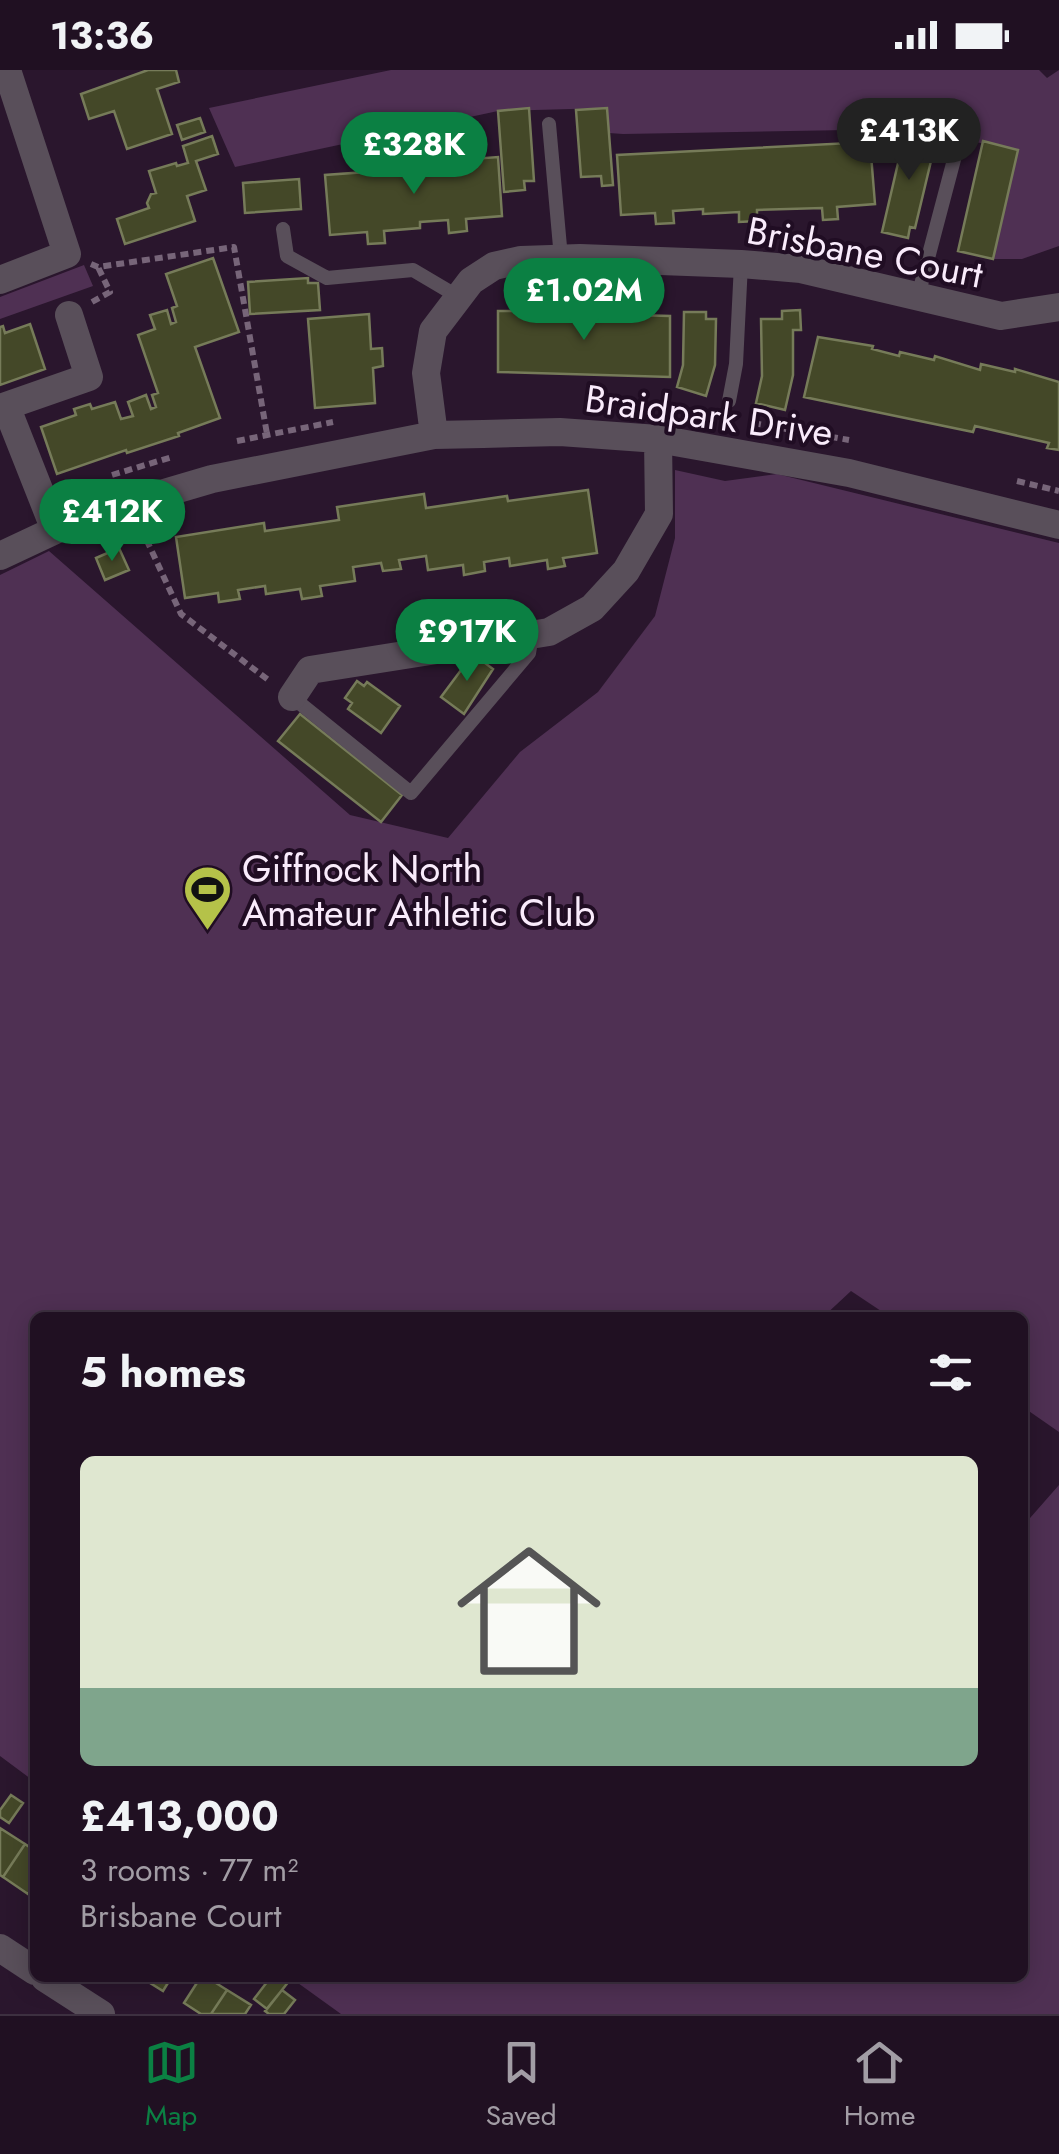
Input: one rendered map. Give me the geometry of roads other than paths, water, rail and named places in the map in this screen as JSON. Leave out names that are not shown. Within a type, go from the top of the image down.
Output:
[{"type":"street","points":[[0,280],[67,254],[7,70]]},
{"type":"street","name":"Brisbane Court","points":[[434,436],[426,373],[433,331],[457,296],[494,266],[561,258],[741,264],[801,269],[1001,316],[1059,308]]},
{"type":"street","points":[[55,530],[3,407],[89,378],[69,315]]},
{"type":"street","name":"Braidpark Drive","points":[[0,556],[83,517],[212,479],[434,436],[560,432],[658,439],[849,472],[1059,525]]},
{"type":"street","points":[[292,698],[310,670],[549,632],[592,608],[626,572],[659,514],[658,439]]},
{"type":"street","points":[[0,1948],[30,1968]]},
{"type":"street","points":[[51,1982],[101,2014]]},
{"type":"lane","points":[[549,124],[561,258]]},
{"type":"lane","points":[[918,296],[956,152]]},
{"type":"lane","points":[[283,229],[286,256],[327,278],[414,270],[457,296]]},
{"type":"lane","points":[[729,401],[736,364],[741,264]]},
{"type":"lane","points":[[292,698],[412,793],[529,654],[532,635]]},
{"type":"place","name":"Giffnock North Amateur Athletic Club","points":[[207,932]]}]
